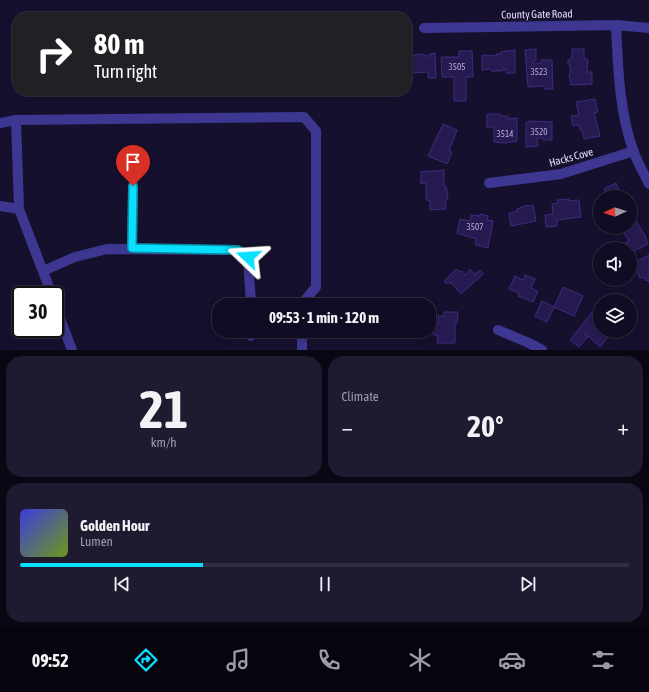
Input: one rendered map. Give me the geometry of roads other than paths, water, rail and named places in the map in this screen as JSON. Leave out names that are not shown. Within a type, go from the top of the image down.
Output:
[{"type":"street","name":"County Gate Road","points":[[424,28],[616,25],[649,28]]},
{"type":"street","points":[[616,25],[619,82],[624,114],[634,152],[649,184]]},
{"type":"street","points":[[0,123],[16,120],[304,118],[316,131],[316,287],[307,298]]},
{"type":"street","points":[[16,120],[19,209],[49,286]]},
{"type":"street","name":"Hacks Cove","points":[[489,182],[562,174],[634,152]]},
{"type":"street","points":[[132,248],[133,186]]},
{"type":"street","points":[[0,206],[19,209]]},
{"type":"street","points":[[44,271],[75,257],[108,249],[238,250],[248,257],[251,298]]},
{"type":"street","points":[[64,329],[72,350]]},
{"type":"street","points":[[498,330],[542,350]]},
{"type":"street","points":[[302,338],[302,350]]}]
